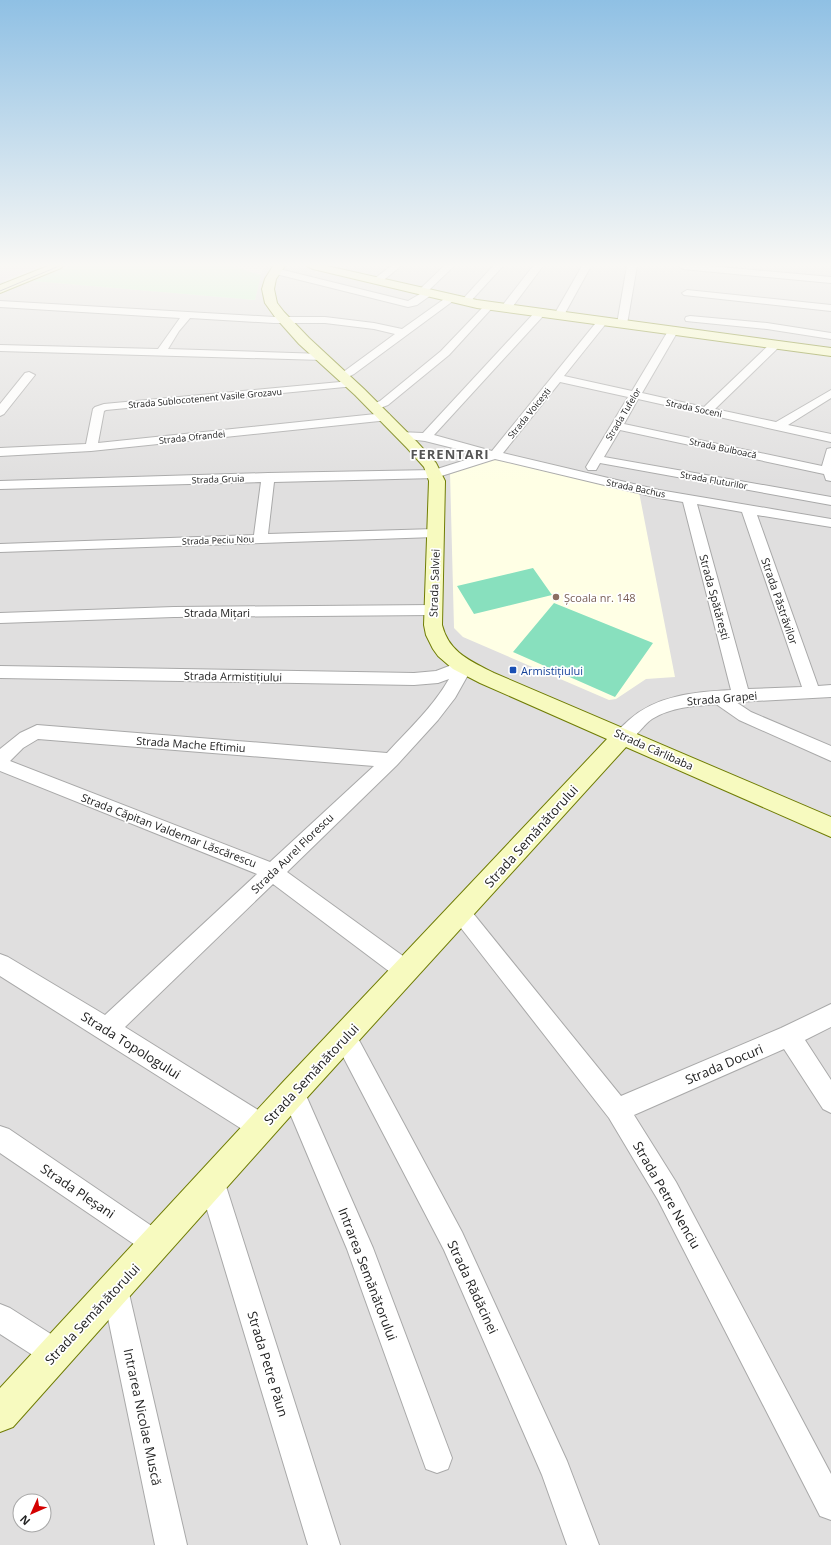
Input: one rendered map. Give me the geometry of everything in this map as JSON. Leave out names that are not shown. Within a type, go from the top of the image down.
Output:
[{"type":"street","points":[[161,353],[170,338]]},
{"type":"street","points":[[303,338],[403,435],[428,461],[435,474],[495,455]]},
{"type":"street","points":[[347,380],[350,372],[397,338]]},
{"type":"street","points":[[375,407],[389,399],[445,353],[459,338]]},
{"type":"street","points":[[426,437],[517,338]]},
{"type":"street","name":"Strada Voicești","points":[[495,455],[589,338]]},
{"type":"street","name":"Strada Tufelor","points":[[586,477],[669,338]]},
{"type":"street","points":[[731,338],[831,352]]},
{"type":"street","points":[[707,410],[776,344]]},
{"type":"street","points":[[0,348],[323,358]]},
{"type":"street","points":[[0,412],[29,375]]},
{"type":"street","name":"Strada Soceni","points":[[557,378],[829,438]]},
{"type":"street","name":"Strada Sublocotenent Vasile Grozavu","points":[[91,447],[99,409],[104,407],[347,380]]},
{"type":"street","points":[[778,426],[831,393]]},
{"type":"street","name":"Strada Ofrandei","points":[[0,452],[91,447],[384,417]]},
{"type":"street","name":"Strada Bulboacă","points":[[617,426],[830,474]]},
{"type":"street","name":"Strada Bachus","points":[[403,435],[426,437],[586,477],[689,499],[831,523]]},
{"type":"street","points":[[829,438],[831,452],[830,474]]},
{"type":"street","name":"Strada Bachus","points":[[412,445],[443,442]]},
{"type":"street","name":"Strada Fluturilor","points":[[597,459],[831,501]]},
{"type":"street","name":"Strada Gruia","points":[[0,485],[268,477],[435,474]]},
{"type":"street","name":"Strada Salviei","points":[[435,474],[437,481],[437,502],[433,625],[437,640],[448,655],[470,669]]},
{"type":"street","points":[[261,538],[268,477]]},
{"type":"street","name":"Strada Spătărești","points":[[689,499],[741,696]]},
{"type":"street","name":"Strada Păstrăvilor","points":[[748,509],[812,692]]},
{"type":"street","name":"Strada Peciu Nou","points":[[0,548],[435,533]]},
{"type":"street","name":"Strada Mițari","points":[[0,618],[174,612],[433,610]]},
{"type":"street","name":"Strada Armistițiului","points":[[0,672],[414,680],[438,677],[470,669]]},
{"type":"street","name":"Strada Cârlibaba","points":[[470,669],[831,827]]},
{"type":"street","name":"Strada Aurel Florescu","points":[[107,1029],[391,760],[432,716],[470,669]]},
{"type":"street","name":"Strada Grapei","points":[[623,736],[646,715],[664,706],[690,700],[831,691]]},
{"type":"street","points":[[719,697],[728,706],[745,716],[831,754]]},
{"type":"street","name":"Strada Mache Eftimiu","points":[[0,760],[18,742],[37,732],[391,760]]},
{"type":"street","name":"Strada Semănătorului","points":[[0,1414],[212,1183],[293,1092],[461,913],[623,736]]},
{"type":"street","name":"Strada Căpitan Valdemar Lăscărescu","points":[[0,764],[272,872],[406,971]]},
{"type":"street","name":"Strada Petre Nenciu","points":[[461,913],[617,1110],[667,1191],[831,1505]]},
{"type":"street","name":"Strada Topologului","points":[[0,964],[107,1029],[262,1127]]},
{"type":"street","name":"Strada Docuri","points":[[617,1110],[789,1036],[831,1015]]},
{"type":"street","points":[[789,1036],[831,1101]]},
{"type":"street","name":"Strada Rădăcinei","points":[[345,1037],[453,1242],[556,1472],[583,1545]]},
{"type":"street","name":"Intrarea Semănătorului","points":[[293,1092],[360,1248],[437,1458]]},
{"type":"street","name":"Strada Pleșani","points":[[0,1138],[156,1244]]},
{"type":"street","name":"Strada Petre Păun","points":[[212,1183],[324,1545]]},
{"type":"street","name":"Intrarea Nicolae Muscă","points":[[115,1289],[171,1545]]},
{"type":"street","points":[[0,1318],[56,1353]]},
{"type":"shaded area","points":[[0,338],[831,338],[831,1545],[0,1545]]},
{"type":"shaded area","name":"Școala nr. 148","points":[[498,456],[639,492],[675,677],[646,679],[616,699],[609,700],[463,637],[454,628],[450,472]]},
{"type":"green space","points":[[533,568],[552,595],[474,614],[457,586]]},
{"type":"green space","points":[[554,603],[653,643],[615,697],[513,652]]},
{"type":"place","name":"Școala nr. 148","points":[[556,597]]},
{"type":"place","name":"Armistițiului","points":[[513,670]]},
{"type":"district","name":"FERENTARI","points":[[450,454]]}]
